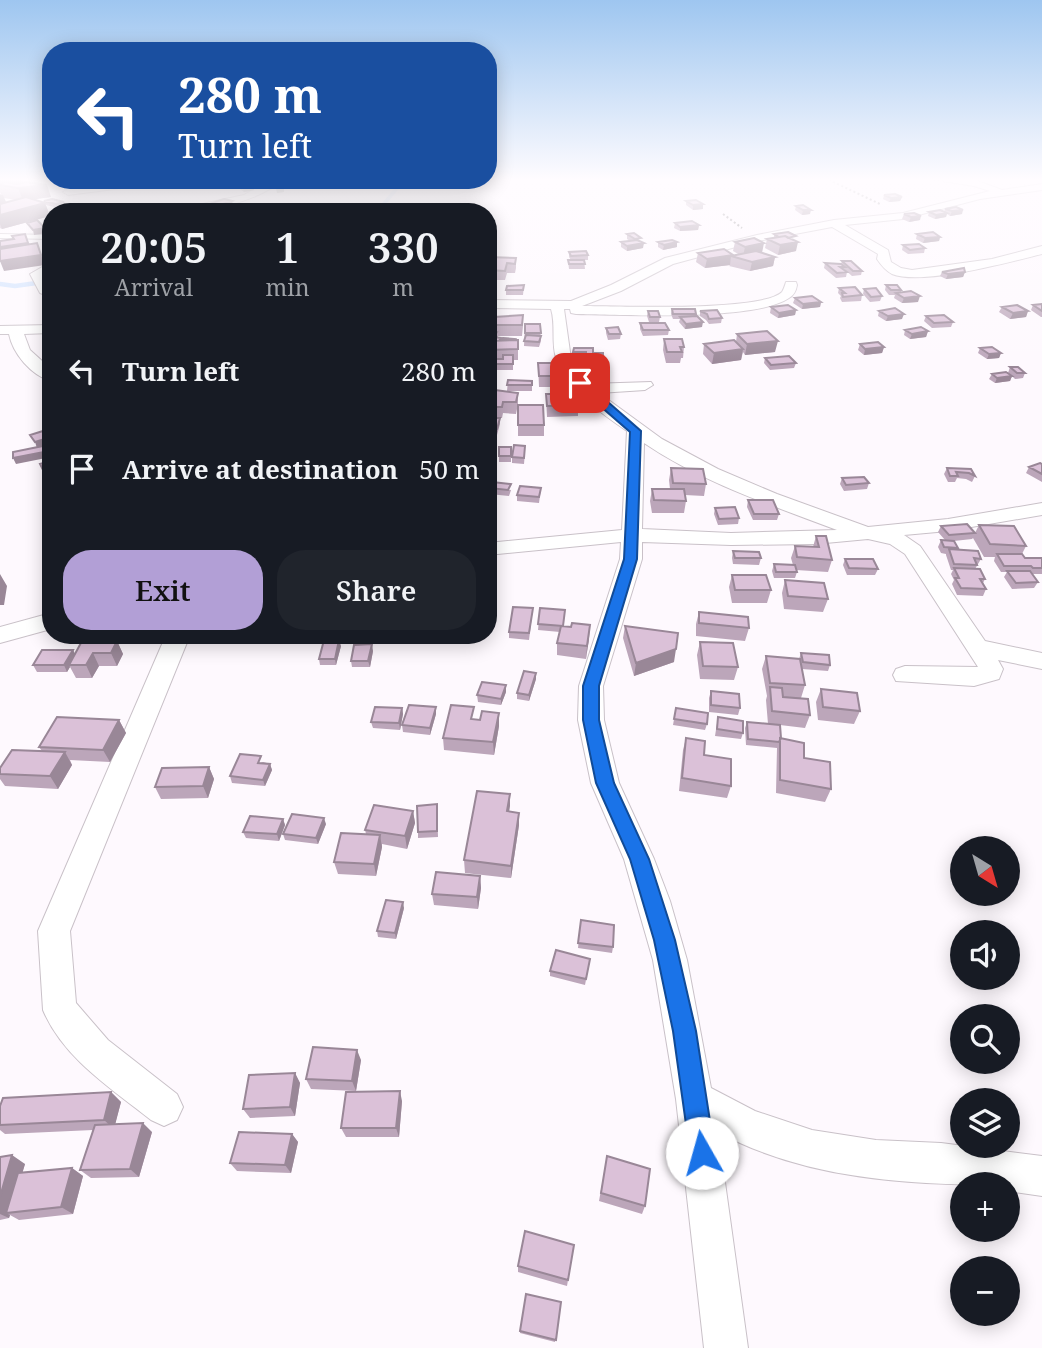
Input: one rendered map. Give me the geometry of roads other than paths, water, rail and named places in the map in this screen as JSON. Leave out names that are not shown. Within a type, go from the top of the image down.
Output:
[{"type":"street","points":[[558,308],[586,301],[669,261],[746,241]]},
{"type":"street","points":[[864,241],[884,253],[886,264],[903,273],[983,265],[1042,250]]},
{"type":"street","points":[[42,270],[36,274],[42,283]]},
{"type":"street","points":[[497,308],[507,312],[558,308],[638,312],[748,305],[783,297],[788,294],[790,285]]},
{"type":"street","points":[[558,308],[561,353],[568,368],[586,389],[636,431],[676,455],[758,494],[864,532],[899,539],[908,545],[980,648],[991,669],[990,673],[984,676],[905,675]]},
{"type":"street","points":[[8,330],[42,329]]},
{"type":"street","points":[[8,330],[28,359],[42,369]]},
{"type":"street","points":[[586,389],[645,385]]},
{"type":"street","points":[[636,431],[631,559],[608,625],[591,686],[591,720],[605,783],[639,859],[654,901],[682,1019],[695,1099],[726,1348]]},
{"type":"street","points":[[497,548],[631,534],[794,539],[948,525],[1042,509]]},
{"type":"street","points":[[0,635],[42,623]]},
{"type":"street","points":[[164,1107],[95,1053],[60,1010],[54,931],[174,644]]},
{"type":"street","points":[[980,648],[1042,661]]},
{"type":"street","points":[[695,1099],[747,1127],[812,1149],[876,1160],[941,1163],[1042,1176]]},
{"type":"waterway","points":[[0,284],[15,286],[42,282]]}]
